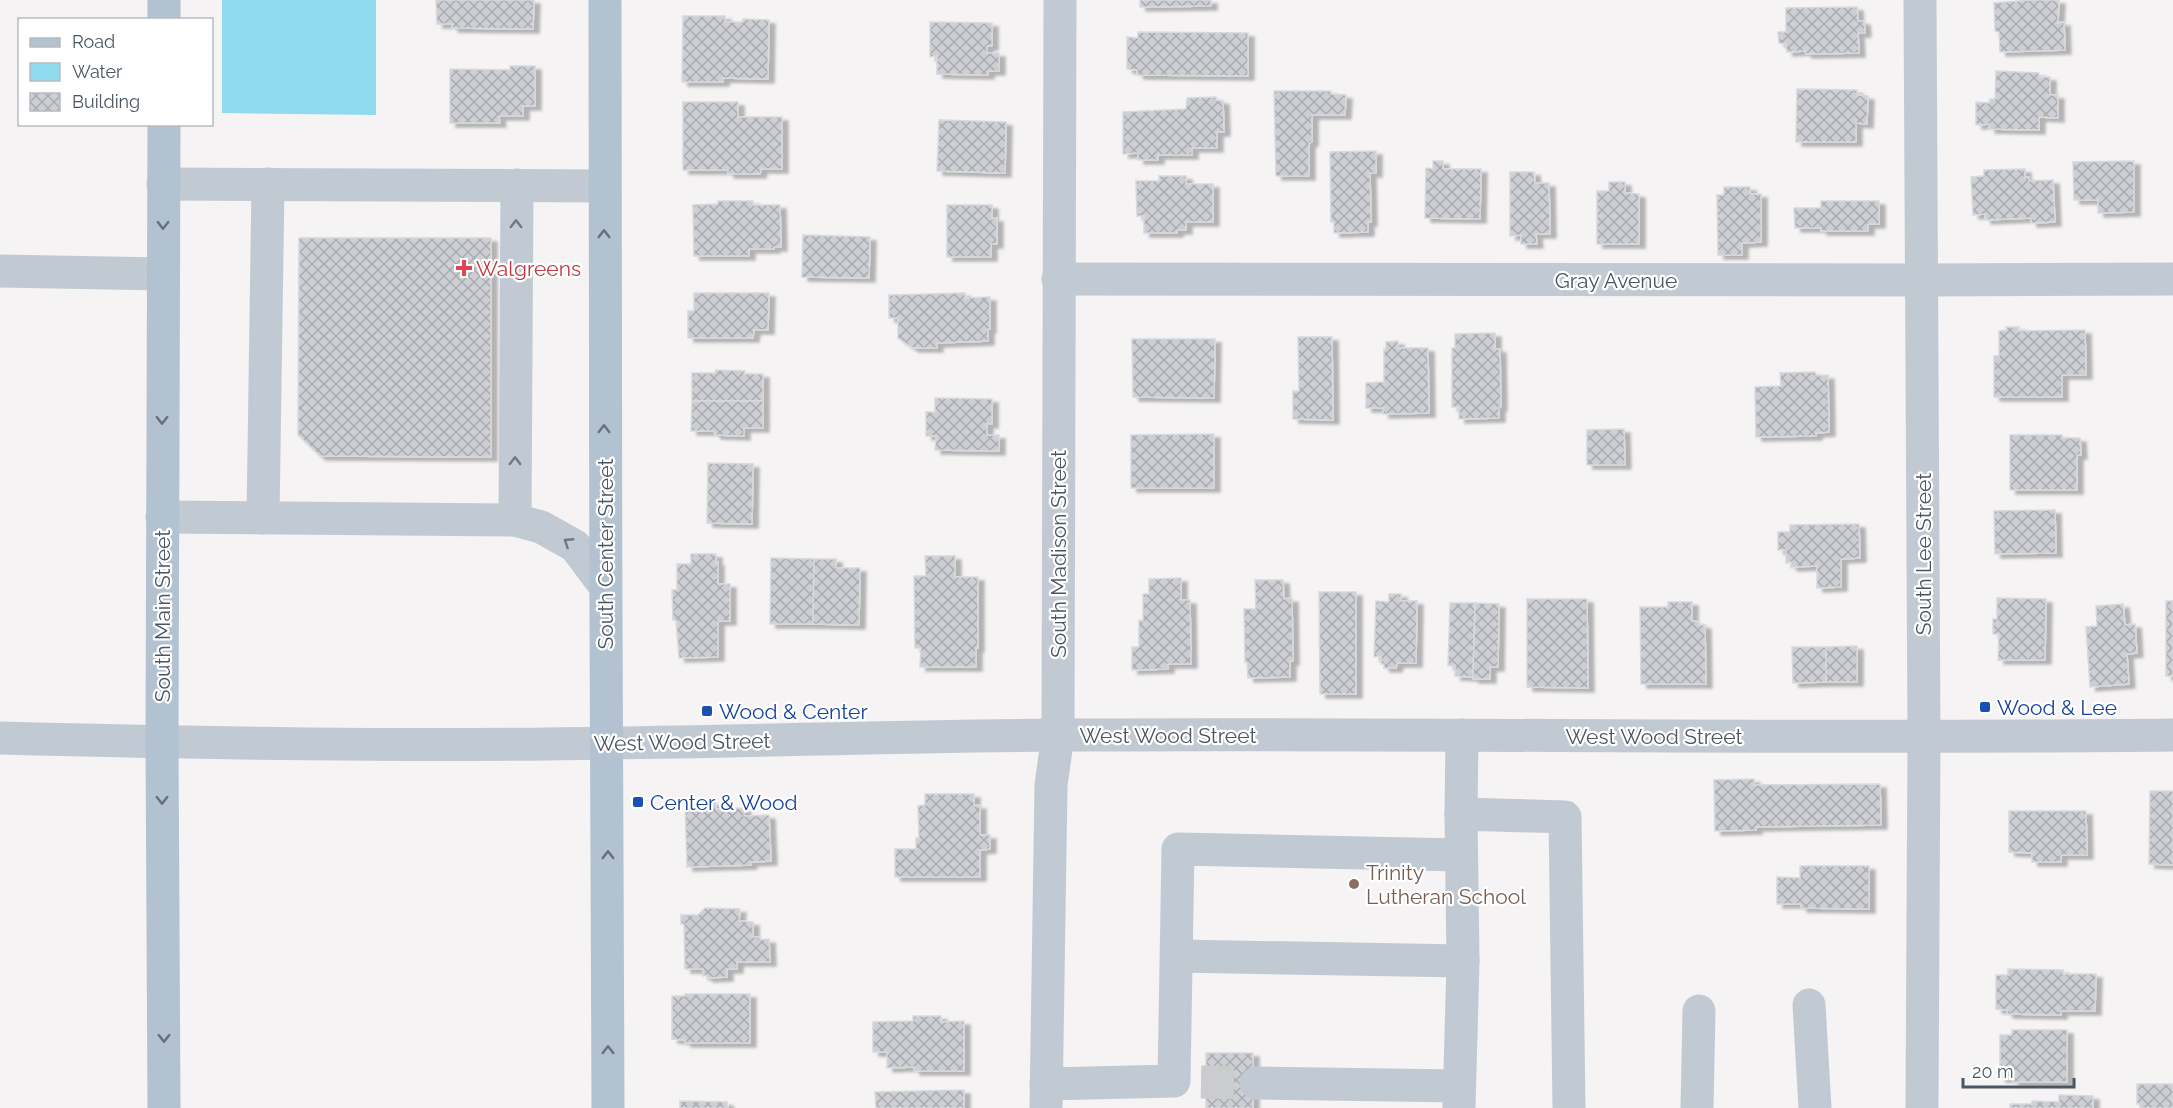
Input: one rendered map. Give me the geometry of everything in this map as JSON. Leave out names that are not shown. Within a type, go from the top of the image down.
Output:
[{"type":"main road","points":[[164,0],[164,18]]},
{"type":"main road","name":"South Center Street","points":[[605,0],[608,1108]]},
{"type":"main road","name":"South Main Street","points":[[164,126],[162,742],[164,1108]]},
{"type":"street","name":"South Madison Street","points":[[1046,1096],[1051,785],[1058,735],[1060,0]]},
{"type":"street","name":"South Lee Street","points":[[1920,0],[1924,737],[1922,1108]]},
{"type":"street","points":[[163,184],[604,186]]},
{"type":"street","points":[[263,518],[268,184]]},
{"type":"street","points":[[515,520],[517,185]]},
{"type":"street","points":[[0,271],[162,274]]},
{"type":"street","name":"Gray Avenue","points":[[1058,279],[2173,279]]},
{"type":"street","points":[[162,517],[515,520],[541,527],[575,546],[605,586]]},
{"type":"street","name":"West Wood Street","points":[[0,738],[162,742],[608,743],[1058,735],[1924,737],[2173,735]]},
{"type":"street","points":[[1257,1083],[1459,1097],[1463,962],[1462,735]]},
{"type":"street","points":[[1461,814],[1565,817],[1569,1108]]},
{"type":"street","points":[[1046,1096],[1187,1082],[1177,956],[1178,849],[1461,855]]},
{"type":"street","points":[[1177,956],[1463,962]]},
{"type":"street","points":[[1809,1005],[1815,1108]]},
{"type":"street","points":[[1697,1108],[1699,1011]]},
{"type":"water","points":[[222,0],[376,0],[376,115],[222,113]]},
{"type":"building","points":[[436,0],[534,0],[533,29],[452,28],[453,24],[437,24]]},
{"type":"building","points":[[1140,0],[1211,0],[1211,6],[1140,7]]},
{"type":"building","points":[[2059,0],[2058,23],[2064,22],[2065,50],[2000,52],[1999,32],[1995,31],[1994,3]]},
{"type":"building","points":[[1857,7],[1858,21],[1864,21],[1865,33],[1858,33],[1859,53],[1787,52],[1786,44],[1779,43],[1778,32],[1786,32],[1786,8]]},
{"type":"building","points":[[683,16],[725,16],[725,22],[743,22],[743,19],[769,20],[768,79],[723,78],[723,82],[682,82]]},
{"type":"building","points":[[930,22],[992,23],[992,46],[987,46],[987,53],[999,53],[999,71],[988,71],[988,75],[937,74],[937,56],[930,57]]},
{"type":"building","points":[[1138,32],[1248,33],[1248,76],[1138,75],[1137,70],[1127,69],[1127,37],[1138,38]]},
{"type":"building","points":[[510,66],[535,66],[535,106],[523,106],[523,116],[499,116],[500,123],[450,123],[450,69],[510,70]]},
{"type":"building","points":[[1996,71],[2039,73],[2039,77],[2050,77],[2050,95],[2058,95],[2058,118],[2039,117],[2039,130],[1989,129],[1990,124],[1976,125],[1976,102],[1989,103],[1990,99],[1995,99]]},
{"type":"building","points":[[1797,89],[1857,90],[1857,95],[1868,96],[1867,124],[1856,123],[1856,142],[1796,142]]},
{"type":"building","points":[[1274,91],[1331,91],[1331,94],[1346,95],[1345,115],[1312,115],[1309,176],[1276,176]]},
{"type":"building","points":[[1216,97],[1216,100],[1223,101],[1224,132],[1217,132],[1217,148],[1192,148],[1192,155],[1158,155],[1158,160],[1138,160],[1138,153],[1123,154],[1123,112],[1186,109],[1187,98]]},
{"type":"building","points":[[683,102],[738,102],[738,117],[782,117],[782,169],[761,169],[760,174],[728,174],[728,170],[683,170]]},
{"type":"building","points":[[939,120],[1006,122],[1005,173],[937,171]]},
{"type":"building","points":[[1376,151],[1376,173],[1370,173],[1371,222],[1368,222],[1368,232],[1334,233],[1334,222],[1331,222],[1330,152]]},
{"type":"building","points":[[1433,161],[1443,161],[1443,169],[1481,169],[1480,219],[1425,218],[1426,168],[1433,169]]},
{"type":"building","points":[[2134,161],[2134,212],[2098,213],[2098,200],[2074,200],[2073,162]]},
{"type":"building","points":[[2025,169],[2025,178],[2029,177],[2029,181],[2053,180],[2055,222],[2031,223],[2031,218],[1985,220],[1985,214],[1973,215],[1971,177],[1984,176],[1984,170]]},
{"type":"building","points":[[1510,172],[1534,172],[1535,183],[1549,183],[1550,234],[1536,234],[1537,244],[1521,244],[1521,235],[1510,236]]},
{"type":"building","points":[[1159,176],[1186,176],[1186,184],[1213,184],[1213,222],[1186,222],[1186,230],[1177,230],[1177,233],[1144,233],[1144,216],[1137,216],[1136,181],[1159,181]]},
{"type":"building","points":[[1609,182],[1625,182],[1625,193],[1639,194],[1639,244],[1597,244],[1597,191],[1609,191]]},
{"type":"building","points":[[1724,187],[1750,187],[1750,194],[1761,194],[1761,242],[1742,243],[1742,255],[1718,255],[1717,195],[1724,195]]},
{"type":"building","points":[[718,201],[753,201],[753,205],[780,205],[781,247],[749,249],[749,256],[694,256],[693,205],[718,204]]},
{"type":"building","points":[[1821,201],[1879,201],[1879,224],[1868,224],[1868,231],[1821,231],[1821,228],[1795,228],[1794,208],[1821,208]]},
{"type":"building","points":[[947,205],[992,205],[992,219],[997,218],[997,244],[991,244],[991,257],[947,257]]},
{"type":"building","points":[[803,235],[870,237],[869,278],[802,277]]},
{"type":"building","name":"Walgreens","points":[[299,238],[491,238],[491,457],[320,456],[298,435]]},
{"type":"building","points":[[694,293],[769,293],[768,330],[754,330],[753,338],[688,338],[688,311],[694,311]]},
{"type":"building","points":[[965,293],[965,298],[990,297],[988,341],[937,343],[937,348],[913,348],[898,338],[898,318],[889,318],[889,295]]},
{"type":"building","points":[[2006,327],[2019,327],[2018,331],[2085,330],[2086,375],[2062,375],[2062,397],[1994,397],[1994,356],[1999,356],[1999,331],[2007,330]]},
{"type":"building","points":[[1495,333],[1495,349],[1500,349],[1501,407],[1499,407],[1499,418],[1459,419],[1459,407],[1452,407],[1452,348],[1455,348],[1455,334]]},
{"type":"building","points":[[1298,337],[1332,337],[1333,420],[1293,419],[1293,391],[1299,391]]},
{"type":"building","points":[[1132,339],[1215,339],[1214,398],[1133,397]]},
{"type":"building","points":[[1398,341],[1398,348],[1428,348],[1429,413],[1383,414],[1383,408],[1366,408],[1366,383],[1384,382],[1386,342]]},
{"type":"building","points":[[716,370],[763,374],[763,401],[692,401],[692,373],[715,373]]},
{"type":"building","points":[[1815,372],[1816,376],[1828,375],[1829,432],[1816,433],[1816,436],[1756,437],[1755,387],[1781,386],[1780,373]]},
{"type":"building","points":[[935,398],[992,399],[992,424],[987,423],[987,435],[999,435],[999,451],[935,450],[936,436],[926,436],[926,412],[935,412]]},
{"type":"building","points":[[692,401],[763,401],[763,428],[744,428],[744,436],[715,435],[714,431],[691,431]]},
{"type":"building","points":[[1624,429],[1625,465],[1587,465],[1587,430]]},
{"type":"building","points":[[1214,434],[1214,488],[1131,488],[1131,435]]},
{"type":"building","points":[[2010,435],[2062,435],[2062,438],[2080,438],[2081,455],[2077,455],[2077,490],[2010,490]]},
{"type":"building","points":[[708,463],[753,464],[752,524],[707,523]]},
{"type":"building","points":[[2055,510],[2056,553],[1995,554],[1994,511]]},
{"type":"building","points":[[1859,524],[1860,558],[1841,559],[1841,587],[1817,588],[1817,566],[1791,567],[1791,562],[1786,563],[1786,550],[1778,550],[1778,532],[1790,532],[1790,525]]},
{"type":"building","points":[[691,554],[716,554],[718,584],[730,584],[730,621],[718,621],[718,657],[679,658],[676,620],[673,620],[672,590],[677,590],[677,564],[691,564]]},
{"type":"building","points":[[925,556],[955,556],[955,577],[978,577],[976,667],[920,667],[921,648],[915,648],[914,576],[926,576]]},
{"type":"building","points":[[771,558],[814,559],[813,624],[770,624]]},
{"type":"building","points":[[814,559],[836,559],[836,568],[860,568],[859,625],[813,624]]},
{"type":"building","points":[[1181,578],[1181,600],[1190,600],[1191,664],[1168,664],[1168,669],[1132,670],[1132,647],[1139,647],[1139,620],[1143,621],[1143,594],[1149,594],[1149,579]]},
{"type":"building","points":[[1255,580],[1283,580],[1284,599],[1292,598],[1293,661],[1290,661],[1290,677],[1248,678],[1247,662],[1245,662],[1244,609],[1256,609]]},
{"type":"building","points":[[1319,592],[1356,592],[1356,694],[1320,694]]},
{"type":"building","points":[[1389,594],[1401,594],[1401,601],[1417,601],[1416,663],[1397,663],[1396,668],[1384,668],[1384,664],[1381,664],[1381,656],[1374,657],[1376,601],[1389,602]]},
{"type":"building","points":[[1997,598],[2046,599],[2045,660],[1998,660],[1999,634],[1993,634],[1993,619],[1997,619]]},
{"type":"building","points":[[1527,599],[1587,599],[1588,688],[1527,687]]},
{"type":"building","points":[[2166,601],[2173,601],[2173,676],[2166,676]]},
{"type":"building","points":[[1668,602],[1692,602],[1692,621],[1705,625],[1706,684],[1641,684],[1640,607],[1668,607]]},
{"type":"building","points":[[1450,603],[1475,603],[1473,677],[1455,676],[1455,665],[1448,666]]},
{"type":"building","points":[[1475,603],[1499,604],[1498,667],[1490,667],[1490,679],[1473,679]]},
{"type":"building","points":[[2123,604],[2125,625],[2135,624],[2137,653],[2127,654],[2129,684],[2090,687],[2086,627],[2097,626],[2096,606]]},
{"type":"building","points":[[1857,646],[1857,682],[1826,682],[1826,647]]},
{"type":"building","points":[[1792,647],[1826,647],[1826,682],[1793,683]]},
{"type":"building","points":[[1754,779],[1754,785],[1880,784],[1881,825],[1756,827],[1756,830],[1715,831],[1714,780]]},
{"type":"building","points":[[2150,791],[2173,791],[2173,865],[2149,864]]},
{"type":"building","points":[[925,794],[974,794],[974,806],[980,805],[980,835],[990,835],[990,849],[980,850],[980,877],[895,877],[895,849],[916,849],[916,838],[919,838],[918,806],[925,805]]},
{"type":"building","points":[[716,802],[716,809],[745,808],[744,816],[769,815],[771,861],[750,862],[751,865],[687,867],[685,803]]},
{"type":"building","points":[[2009,811],[2086,811],[2087,855],[2061,855],[2061,862],[2032,862],[2032,853],[2009,852]]},
{"type":"building","points":[[1800,866],[1869,866],[1869,909],[1801,908],[1801,904],[1777,904],[1777,877],[1800,878]]},
{"type":"building","points":[[705,908],[740,909],[739,921],[753,922],[753,937],[760,937],[760,940],[769,939],[770,962],[737,962],[737,969],[727,969],[727,977],[707,978],[707,975],[703,976],[703,969],[685,969],[684,924],[681,924],[681,915],[698,915]]},
{"type":"building","points":[[2008,969],[2063,970],[2063,974],[2096,974],[2095,1011],[2061,1011],[2061,1015],[2007,1014],[2007,1010],[1996,1009],[1996,975],[2008,975]]},
{"type":"building","points":[[685,994],[750,994],[750,1043],[685,1043],[685,1040],[672,1039],[672,996],[685,996]]},
{"type":"building","points":[[913,1016],[941,1016],[941,1022],[964,1021],[964,1071],[914,1071],[914,1067],[887,1068],[887,1052],[873,1052],[873,1022],[913,1021]]},
{"type":"building","points":[[2012,1030],[2067,1030],[2067,1082],[2013,1082],[2013,1078],[2000,1078],[2000,1035],[2012,1035]]},
{"type":"building","points":[[1206,1053],[1253,1053],[1253,1108],[1206,1108]]},
{"type":"building","points":[[2137,1084],[2173,1084],[2173,1108],[2140,1108],[2140,1104],[2137,1104]]},
{"type":"building","points":[[964,1090],[964,1108],[876,1108],[875,1092]]},
{"type":"building","points":[[2059,1095],[2093,1096],[2093,1108],[2010,1108],[2010,1104],[2032,1104],[2032,1101],[2059,1102]]},
{"type":"building","points":[[680,1101],[727,1102],[728,1108],[680,1108]]},
{"type":"tunnel","points":[[1201,1082],[1256,1083]]},
{"type":"place","name":"Walgreens","points":[[464,268]]},
{"type":"place","name":"Wood & Lee","points":[[1985,707]]},
{"type":"place","name":"Wood & Center","points":[[707,711]]},
{"type":"place","name":"Center & Wood","points":[[638,802]]},
{"type":"place","name":"Trinity Lutheran School","points":[[1354,884]]}]
